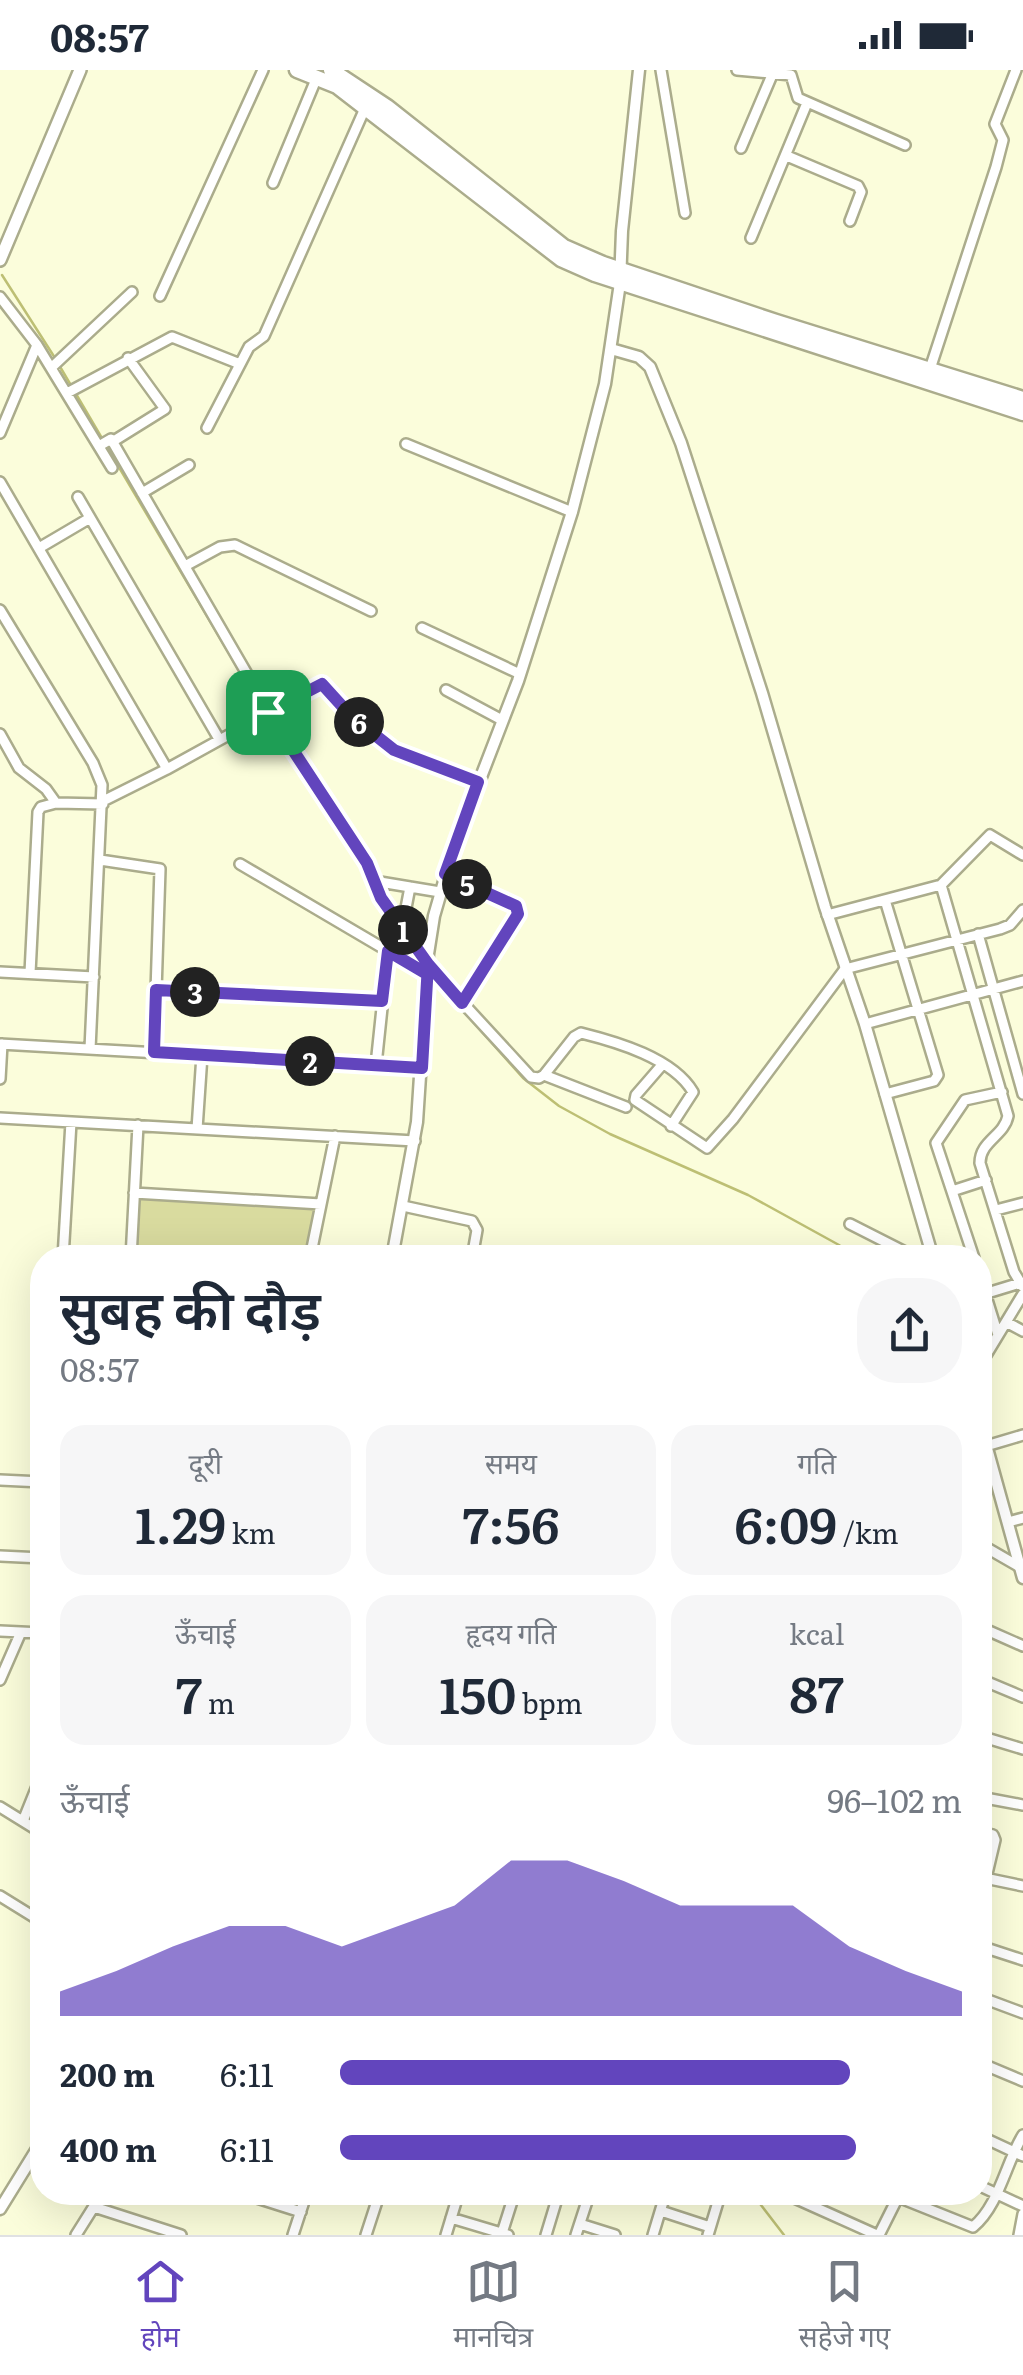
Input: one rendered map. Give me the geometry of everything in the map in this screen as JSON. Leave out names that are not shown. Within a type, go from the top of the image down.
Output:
[{"type":"highway","points":[[298,70],[324,74],[387,106],[564,246],[620,276],[1023,413]]},
{"type":"highway","points":[[324,74],[562,259],[1023,399]]},
{"type":"main road","points":[[0,260],[80,70]]},
{"type":"street","points":[[160,296],[263,70]]},
{"type":"street","points":[[394,1245],[414,1141],[427,969],[440,892],[520,674],[572,512],[611,349],[639,70]]},
{"type":"street","points":[[660,70],[685,213]]},
{"type":"street","points":[[738,70],[794,76],[796,94],[808,103],[904,145]]},
{"type":"street","points":[[930,370],[999,156],[1003,140],[995,124],[1016,70]]},
{"type":"street","points":[[274,183],[324,74]]},
{"type":"street","points":[[740,148],[772,74]]},
{"type":"street","points":[[751,238],[808,103]]},
{"type":"street","points":[[208,428],[252,344],[264,336],[366,106]]},
{"type":"street","points":[[787,156],[858,186],[862,192],[850,220]]},
{"type":"street","points":[[55,365],[132,292]]},
{"type":"street","points":[[0,297],[55,365],[142,493],[265,714],[367,863],[381,898],[427,969],[531,1076],[544,1075],[574,1037],[581,1034],[621,1045],[662,1064],[687,1082],[693,1092],[672,1126]]},
{"type":"street","points":[[71,390],[172,337],[240,364]]},
{"type":"street","points":[[0,433],[36,346]]},
{"type":"street","points":[[611,349],[645,360],[661,390],[756,674],[929,1245]]},
{"type":"street","points":[[105,443],[165,409],[128,358]]},
{"type":"street","points":[[105,443],[112,468]]},
{"type":"street","points":[[406,444],[572,512]]},
{"type":"street","points":[[142,493],[189,464]]},
{"type":"street","points":[[0,482],[167,769]]},
{"type":"street","points":[[78,497],[219,739]]},
{"type":"street","points":[[38,548],[90,518]]},
{"type":"street","points":[[185,566],[220,546],[235,545],[371,611]]},
{"type":"street","points":[[0,610],[102,784],[90,1049]]},
{"type":"street","points":[[422,628],[520,674]]},
{"type":"street","points":[[30,974],[38,812],[45,805],[103,802],[322,684],[351,716],[394,750],[478,782]]},
{"type":"street","points":[[446,690],[502,720]]},
{"type":"street","points":[[0,734],[19,768],[46,789],[56,803]]},
{"type":"street","points":[[827,915],[941,885],[990,835],[1023,855]]},
{"type":"street","points":[[100,860],[160,869],[154,1052]]},
{"type":"street","points":[[240,864],[388,951],[427,969]]},
{"type":"street","points":[[445,874],[518,910],[517,918],[462,1003]]},
{"type":"street","points":[[374,881],[440,892]]},
{"type":"street","points":[[941,885],[1008,1122],[980,1154],[1022,1288],[992,1345]]},
{"type":"street","points":[[402,929],[410,887]]},
{"type":"street","points":[[884,900],[937,1079],[885,1094]]},
{"type":"street","points":[[662,1064],[635,1097],[700,1147],[711,1146],[845,970],[1010,924],[1023,910]]},
{"type":"street","points":[[978,934],[1023,1094]]},
{"type":"street","points":[[376,1065],[388,951]]},
{"type":"street","points":[[0,972],[94,977]]},
{"type":"street","points":[[864,1024],[1023,982]]},
{"type":"street","points":[[156,990],[382,1001]]},
{"type":"street","points":[[1009,1045],[1023,1041]]},
{"type":"street","points":[[0,1080],[1,1044],[422,1068]]},
{"type":"street","points":[[197,1129],[202,1055]]},
{"type":"street","points":[[544,1075],[626,1107]]},
{"type":"street","points":[[970,1245],[938,1151],[938,1136],[965,1100],[1002,1092]]},
{"type":"street","points":[[0,1118],[414,1141]]},
{"type":"street","points":[[64,1245],[71,1122]]},
{"type":"street","points":[[132,1245],[138,1125]]},
{"type":"street","points":[[313,1245],[335,1136]]},
{"type":"street","points":[[952,1191],[986,1180]]},
{"type":"street","points":[[134,1193],[321,1204]]},
{"type":"street","points":[[996,1210],[1023,1203]]},
{"type":"street","points":[[402,1206],[472,1222],[477,1230],[474,1245]]},
{"type":"street","points":[[850,1224],[892,1245]]},
{"type":"street","points":[[992,1293],[1022,1288]]},
{"type":"street","points":[[992,1319],[998,1335]]},
{"type":"street","points":[[1006,1322],[1023,1331]]},
{"type":"street","points":[[992,1444],[1023,1435]]},
{"type":"street","points":[[992,1467],[1022,1572]]},
{"type":"street","points":[[0,1480],[30,1481]]},
{"type":"street","points":[[1008,1522],[1023,1518]]},
{"type":"street","points":[[992,1552],[1022,1572]]},
{"type":"street","points":[[0,1556],[30,1557]]},
{"type":"street","points":[[0,1631],[30,1632]]},
{"type":"street","points":[[0,1680],[21,1632]]},
{"type":"street","points":[[992,1632],[1023,1646]]},
{"type":"street","points":[[992,1684],[1023,1697]]},
{"type":"street","points":[[992,1740],[1023,1749]]},
{"type":"street","points":[[992,1799],[1023,1805]]},
{"type":"street","points":[[23,1822],[30,1804]]},
{"type":"street","points":[[0,1807],[30,1826]]},
{"type":"street","points":[[992,1880],[1023,1886]]},
{"type":"street","points":[[0,1896],[30,1915]]},
{"type":"street","points":[[992,1950],[1023,1960]]},
{"type":"street","points":[[992,2002],[1023,2014]]},
{"type":"street","points":[[992,2068],[1023,2080]]},
{"type":"street","points":[[992,2198],[1019,2154],[1023,2135]]},
{"type":"street","points":[[992,2142],[1019,2154]]},
{"type":"street","points":[[0,2209],[30,2160]]},
{"type":"street","points":[[992,2192],[1023,2210],[1019,2235]]},
{"type":"street","points":[[279,2205],[301,2212]]},
{"type":"street","points":[[294,2235],[303,2205]]},
{"type":"street","points":[[366,2235],[376,2205]]},
{"type":"street","points":[[446,2235],[455,2205]]},
{"type":"street","points":[[451,2218],[505,2234],[512,2205]]},
{"type":"street","points":[[546,2235],[555,2205]]},
{"type":"street","points":[[576,2235],[586,2205]]},
{"type":"street","points":[[653,2235],[662,2205]]},
{"type":"street","points":[[660,2211],[709,2231],[717,2205]]},
{"type":"street","points":[[810,2205],[878,2235],[894,2205]]},
{"type":"street","points":[[922,2205],[974,2227],[988,2205]]},
{"type":"street","points":[[76,2235],[94,2207],[181,2235]]},
{"type":"street","points":[[684,2235],[689,2220]]},
{"type":"street","points":[[580,2224],[615,2235]]},
{"type":"green space","points":[[140,1197],[315,1209],[306,1245],[137,1245]]},
{"type":"waterway","points":[[2,275],[55,358]]},
{"type":"waterway","points":[[59,365],[103,440]]},
{"type":"waterway","points":[[107,447],[263,711]]},
{"type":"waterway","points":[[267,718],[296,762]]},
{"type":"waterway","points":[[330,814],[367,876]]},
{"type":"waterway","points":[[393,923],[420,962]]},
{"type":"waterway","points":[[442,987],[523,1078],[559,1106],[610,1134],[748,1195],[839,1245]]},
{"type":"waterway","points":[[761,2205],[784,2235]]},
{"type":"route","points":[[268,712],[322,684],[351,716],[394,750],[478,782],[445,874],[516,906],[518,914],[462,1003],[428,964],[427,974],[388,951],[382,1001],[156,990],[154,1052],[422,1068],[428,964],[381,898],[367,863],[268,712]]}]
